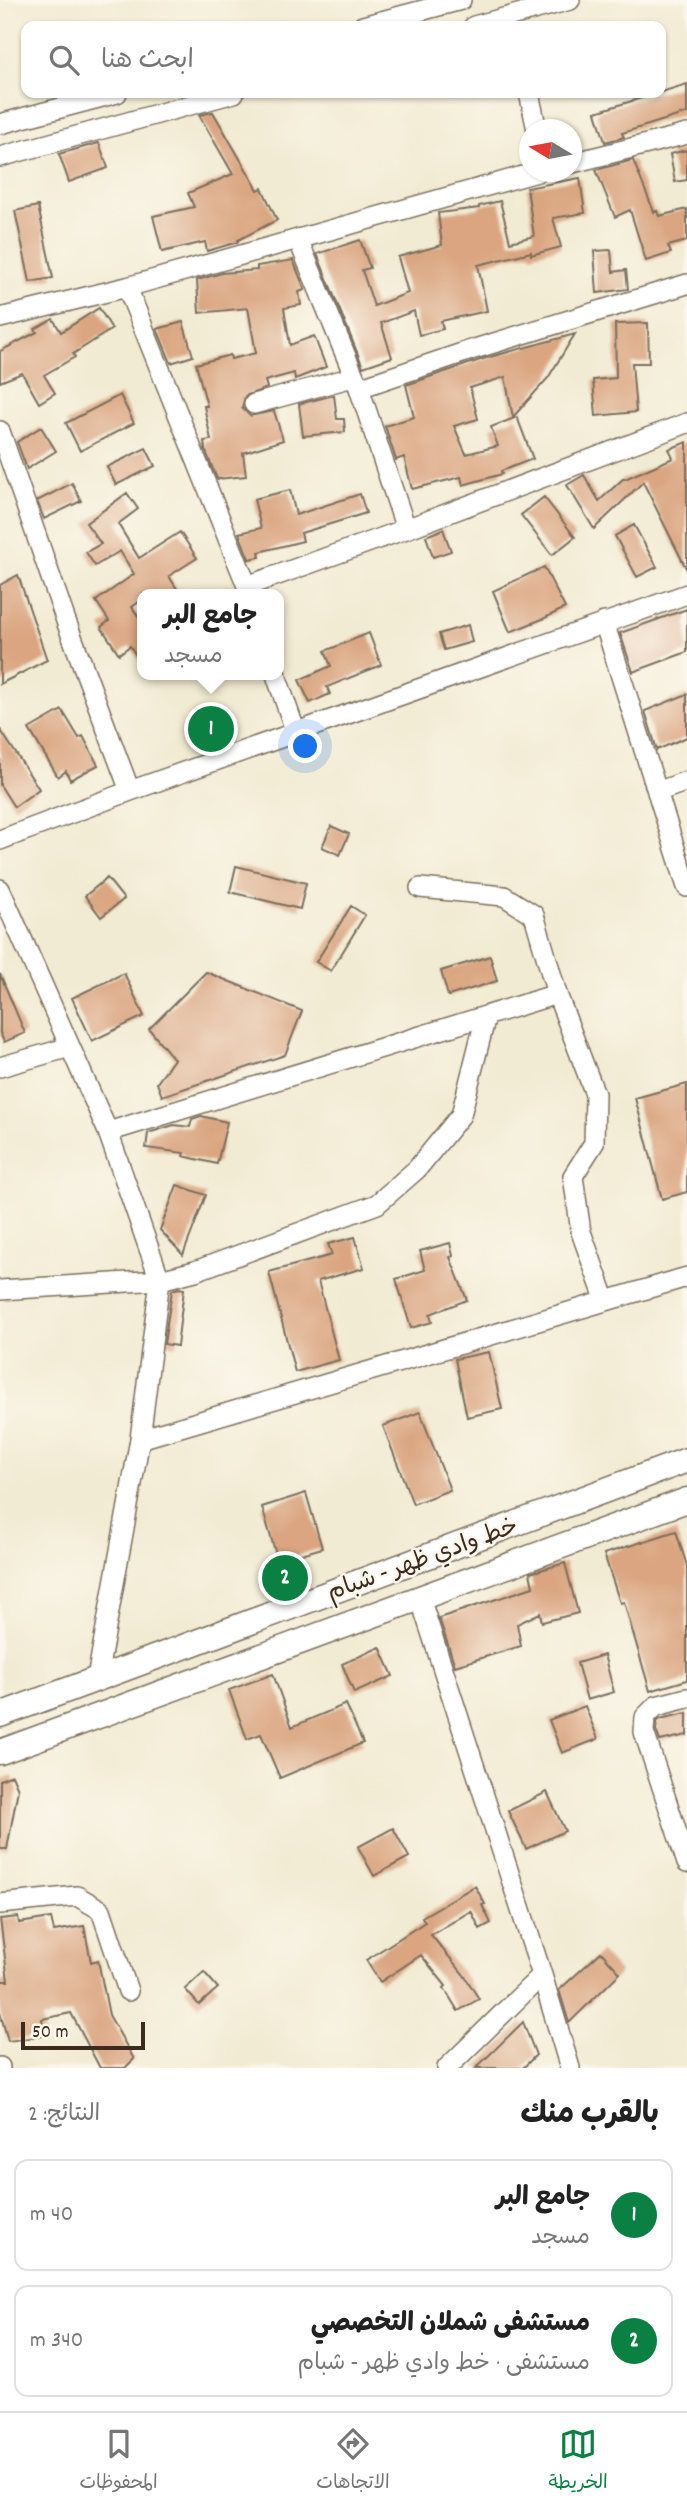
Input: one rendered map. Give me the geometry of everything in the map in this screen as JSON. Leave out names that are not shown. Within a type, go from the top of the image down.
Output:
[{"type":"main road","name":"خط وادي ظهر - شبام","points":[[0,1715],[687,1460]]},
{"type":"main road","name":"خط وادي ظهر - شبام","points":[[0,1752],[687,1500]]},
{"type":"street","points":[[382,21],[461,0]]},
{"type":"street","points":[[514,21],[570,0]]},
{"type":"street","points":[[0,124],[98,98]]},
{"type":"street","points":[[0,158],[216,98]]},
{"type":"street","points":[[530,98],[535,119]]},
{"type":"street","points":[[582,161],[687,135]]},
{"type":"street","points":[[0,318],[127,287],[519,177]]},
{"type":"street","points":[[298,239],[356,382],[405,528]]},
{"type":"street","points":[[254,404],[356,382],[471,351],[687,284]]},
{"type":"street","points":[[127,287],[248,589]]},
{"type":"street","points":[[251,589],[405,528],[687,423]]},
{"type":"street","points":[[0,431],[66,621],[130,791]]},
{"type":"street","points":[[0,840],[130,791],[687,594]]},
{"type":"street","points":[[604,622],[687,887]]},
{"type":"street","points":[[278,680],[296,733]]},
{"type":"street","points":[[657,792],[687,781]]},
{"type":"street","points":[[420,888],[504,896],[534,915],[557,995],[595,1094],[594,1143],[573,1175],[581,1232],[604,1296]]},
{"type":"street","points":[[0,889],[108,1132],[160,1280],[140,1439],[97,1678]]},
{"type":"street","points":[[108,1132],[557,995]]},
{"type":"street","points":[[0,1290],[160,1280],[195,1272],[377,1204],[417,1169],[461,1115],[486,1016]]},
{"type":"street","points":[[0,1067],[70,1046]]},
{"type":"street","points":[[140,1439],[687,1277]]},
{"type":"street","points":[[420,1598],[570,2068]]},
{"type":"street","points":[[687,1698],[656,1706],[645,1717],[644,1732],[687,1863]]},
{"type":"street","points":[[0,1904],[77,1896],[101,1910],[128,1991]]},
{"type":"street","points":[[447,2068],[542,1975]]},
{"type":"building","points":[[687,84],[687,113],[622,133],[624,137],[605,142],[596,112],[642,98],[666,98],[666,90]]},
{"type":"building","points":[[213,112],[258,190],[262,188],[277,220],[238,242],[207,251],[205,242],[162,252],[153,216],[194,207],[188,193],[233,174],[199,115]]},
{"type":"building","points":[[99,143],[108,168],[69,182],[59,154]]},
{"type":"building","points":[[687,150],[687,180],[675,182],[670,154]]},
{"type":"building","points":[[633,160],[654,212],[657,211],[659,216],[687,209],[687,241],[668,246],[671,253],[646,261],[630,210],[615,217],[596,170]]},
{"type":"building","points":[[559,182],[581,182],[585,213],[553,218],[561,247],[478,265],[487,311],[441,321],[443,329],[419,335],[414,311],[381,323],[392,357],[363,367],[317,254],[360,240],[370,268],[362,270],[374,306],[408,293],[398,257],[442,245],[438,213],[479,208],[500,201],[510,242],[534,236],[527,188]]},
{"type":"building","points":[[38,206],[53,278],[30,282],[15,211]]},
{"type":"building","points":[[611,250],[613,272],[626,270],[628,289],[597,293],[594,251]]},
{"type":"building","points":[[293,260],[305,290],[299,292],[301,305],[284,308],[290,345],[314,336],[326,367],[295,379],[294,373],[265,381],[267,388],[245,396],[242,408],[250,416],[274,411],[283,440],[243,453],[246,476],[217,479],[205,449],[204,441],[211,440],[204,406],[207,406],[196,364],[230,355],[231,359],[256,353],[248,308],[199,313],[197,280],[222,273],[257,270],[257,266]]},
{"type":"building","points":[[99,308],[112,329],[73,354],[75,357],[44,375],[55,393],[39,403],[22,373],[0,382],[0,351],[37,332],[35,329],[53,319],[61,332]]},
{"type":"building","points":[[183,322],[193,356],[171,363],[157,329]]},
{"type":"building","points":[[648,323],[649,363],[632,363],[636,412],[596,416],[593,380],[616,378],[615,324]]},
{"type":"building","points":[[575,334],[548,378],[513,417],[505,377],[470,388],[478,419],[454,426],[466,454],[498,446],[491,427],[517,417],[533,459],[501,471],[502,474],[463,485],[461,477],[412,489],[404,457],[396,460],[385,426],[414,417],[406,385],[486,358]]},
{"type":"building","points":[[120,395],[134,423],[80,451],[66,423]]},
{"type":"building","points":[[334,395],[337,419],[344,419],[345,432],[303,436],[299,404]]},
{"type":"building","points":[[41,427],[56,451],[27,469],[17,442]]},
{"type":"building","points":[[687,442],[687,570],[643,482],[594,529],[567,485],[584,475],[599,501],[624,478],[673,458],[669,449]]},
{"type":"building","points":[[146,448],[155,466],[116,485],[107,467]]},
{"type":"building","points":[[72,483],[81,501],[44,519],[37,501]]},
{"type":"building","points":[[290,490],[296,515],[360,494],[366,513],[301,533],[303,541],[259,552],[260,557],[249,559],[239,533],[261,528],[254,499]]},
{"type":"building","points":[[127,493],[138,509],[118,524],[139,558],[180,532],[197,558],[169,576],[177,589],[137,589],[137,603],[132,607],[137,614],[137,657],[130,646],[119,654],[101,627],[109,621],[96,601],[134,574],[120,551],[95,566],[86,552],[101,544],[86,523]]},
{"type":"building","points":[[544,497],[575,537],[552,555],[521,515]]},
{"type":"building","points":[[634,525],[657,567],[637,577],[615,536]]},
{"type":"building","points":[[443,529],[451,551],[433,557],[426,536]]},
{"type":"building","points":[[544,567],[565,608],[510,632],[493,591]]},
{"type":"building","points":[[18,575],[47,660],[0,684],[0,585]]},
{"type":"building","points":[[687,609],[687,652],[633,672],[620,633]]},
{"type":"building","points":[[468,625],[472,642],[444,650],[439,634]]},
{"type":"building","points":[[369,633],[381,665],[327,687],[330,694],[310,703],[299,680],[331,666],[325,651]]},
{"type":"building","points":[[687,694],[687,737],[657,750],[645,711]]},
{"type":"building","points":[[62,710],[79,738],[83,736],[98,765],[70,780],[66,771],[58,777],[29,729]]},
{"type":"building","points":[[0,729],[39,789],[14,807],[0,785]]},
{"type":"building","points":[[331,826],[349,834],[340,855],[322,847]]},
{"type":"building","points":[[236,866],[306,883],[300,909],[230,892]]},
{"type":"building","points":[[107,878],[124,899],[101,917],[85,896]]},
{"type":"building","points":[[351,906],[365,915],[331,971],[316,962]]},
{"type":"building","points":[[490,956],[497,981],[448,996],[441,971]]},
{"type":"building","points":[[206,972],[302,1011],[285,1055],[162,1096],[157,1083],[174,1059],[149,1029]]},
{"type":"building","points":[[124,973],[144,1016],[92,1041],[72,998]]},
{"type":"building","points":[[0,974],[25,1033],[4,1042],[0,1033]]},
{"type":"building","points":[[687,1084],[687,1192],[662,1199],[635,1098]]},
{"type":"building","points":[[201,1116],[227,1122],[217,1164],[183,1156],[184,1153],[146,1148],[148,1133],[174,1125],[190,1127],[192,1119]]},
{"type":"building","points":[[177,1185],[206,1195],[183,1255],[160,1230]]},
{"type":"building","points":[[355,1237],[364,1268],[318,1281],[339,1360],[295,1372],[269,1272],[332,1255],[328,1244]]},
{"type":"building","points":[[450,1243],[453,1256],[450,1257],[467,1300],[430,1314],[432,1322],[411,1328],[396,1279],[425,1270],[420,1251]]},
{"type":"building","points":[[184,1289],[177,1346],[164,1344],[172,1290]]},
{"type":"building","points":[[489,1352],[502,1409],[467,1417],[455,1359]]},
{"type":"building","points":[[420,1412],[450,1490],[413,1504],[383,1426]]},
{"type":"building","points":[[306,1493],[322,1548],[278,1561],[262,1507]]},
{"type":"building","points":[[676,1531],[687,1566],[687,1680],[650,1691],[624,1602],[620,1603],[604,1554]]},
{"type":"building","points":[[565,1563],[578,1613],[542,1622],[540,1613],[517,1624],[521,1646],[455,1666],[439,1618],[533,1587],[530,1573]]},
{"type":"building","points":[[380,1647],[393,1676],[354,1693],[342,1664]]},
{"type":"building","points":[[604,1655],[614,1692],[587,1700],[577,1663]]},
{"type":"building","points":[[273,1674],[292,1727],[346,1704],[363,1743],[280,1778],[261,1734],[247,1739],[229,1690]]},
{"type":"building","points":[[585,1706],[598,1739],[562,1753],[549,1720]]},
{"type":"building","points":[[687,1713],[687,1735],[660,1741],[656,1730],[657,1722]]},
{"type":"building","points":[[12,1775],[18,1789],[7,1849],[0,1849],[0,1780]]},
{"type":"building","points":[[547,1792],[565,1831],[526,1849],[508,1811]]},
{"type":"building","points":[[393,1828],[409,1857],[374,1876],[358,1847]]},
{"type":"building","points":[[475,1886],[491,1923],[480,1929],[471,1911],[431,1935],[464,1975],[479,1999],[458,2011],[444,1988],[446,1986],[421,1955],[380,1982],[366,1960],[425,1922],[422,1917]]},
{"type":"building","points":[[18,1917],[19,1923],[51,1918],[54,1931],[84,1926],[91,1962],[98,1960],[109,2015],[134,2059],[125,2068],[100,2068],[71,2013],[42,2019],[44,2036],[8,2041],[0,2012],[0,1981],[8,1981],[0,1919]]},
{"type":"building","points":[[601,1952],[620,1973],[569,2023],[559,1990]]},
{"type":"building","points":[[204,1972],[218,1988],[199,2005],[185,1989]]},
{"type":"building","points":[[523,2022],[536,2055],[523,2068],[476,2068]]},
{"type":"place","name":"جامع البر","points":[[211,729]]},
{"type":"place","name":"مستشفى شملان التخصصي","points":[[285,1578]]}]
